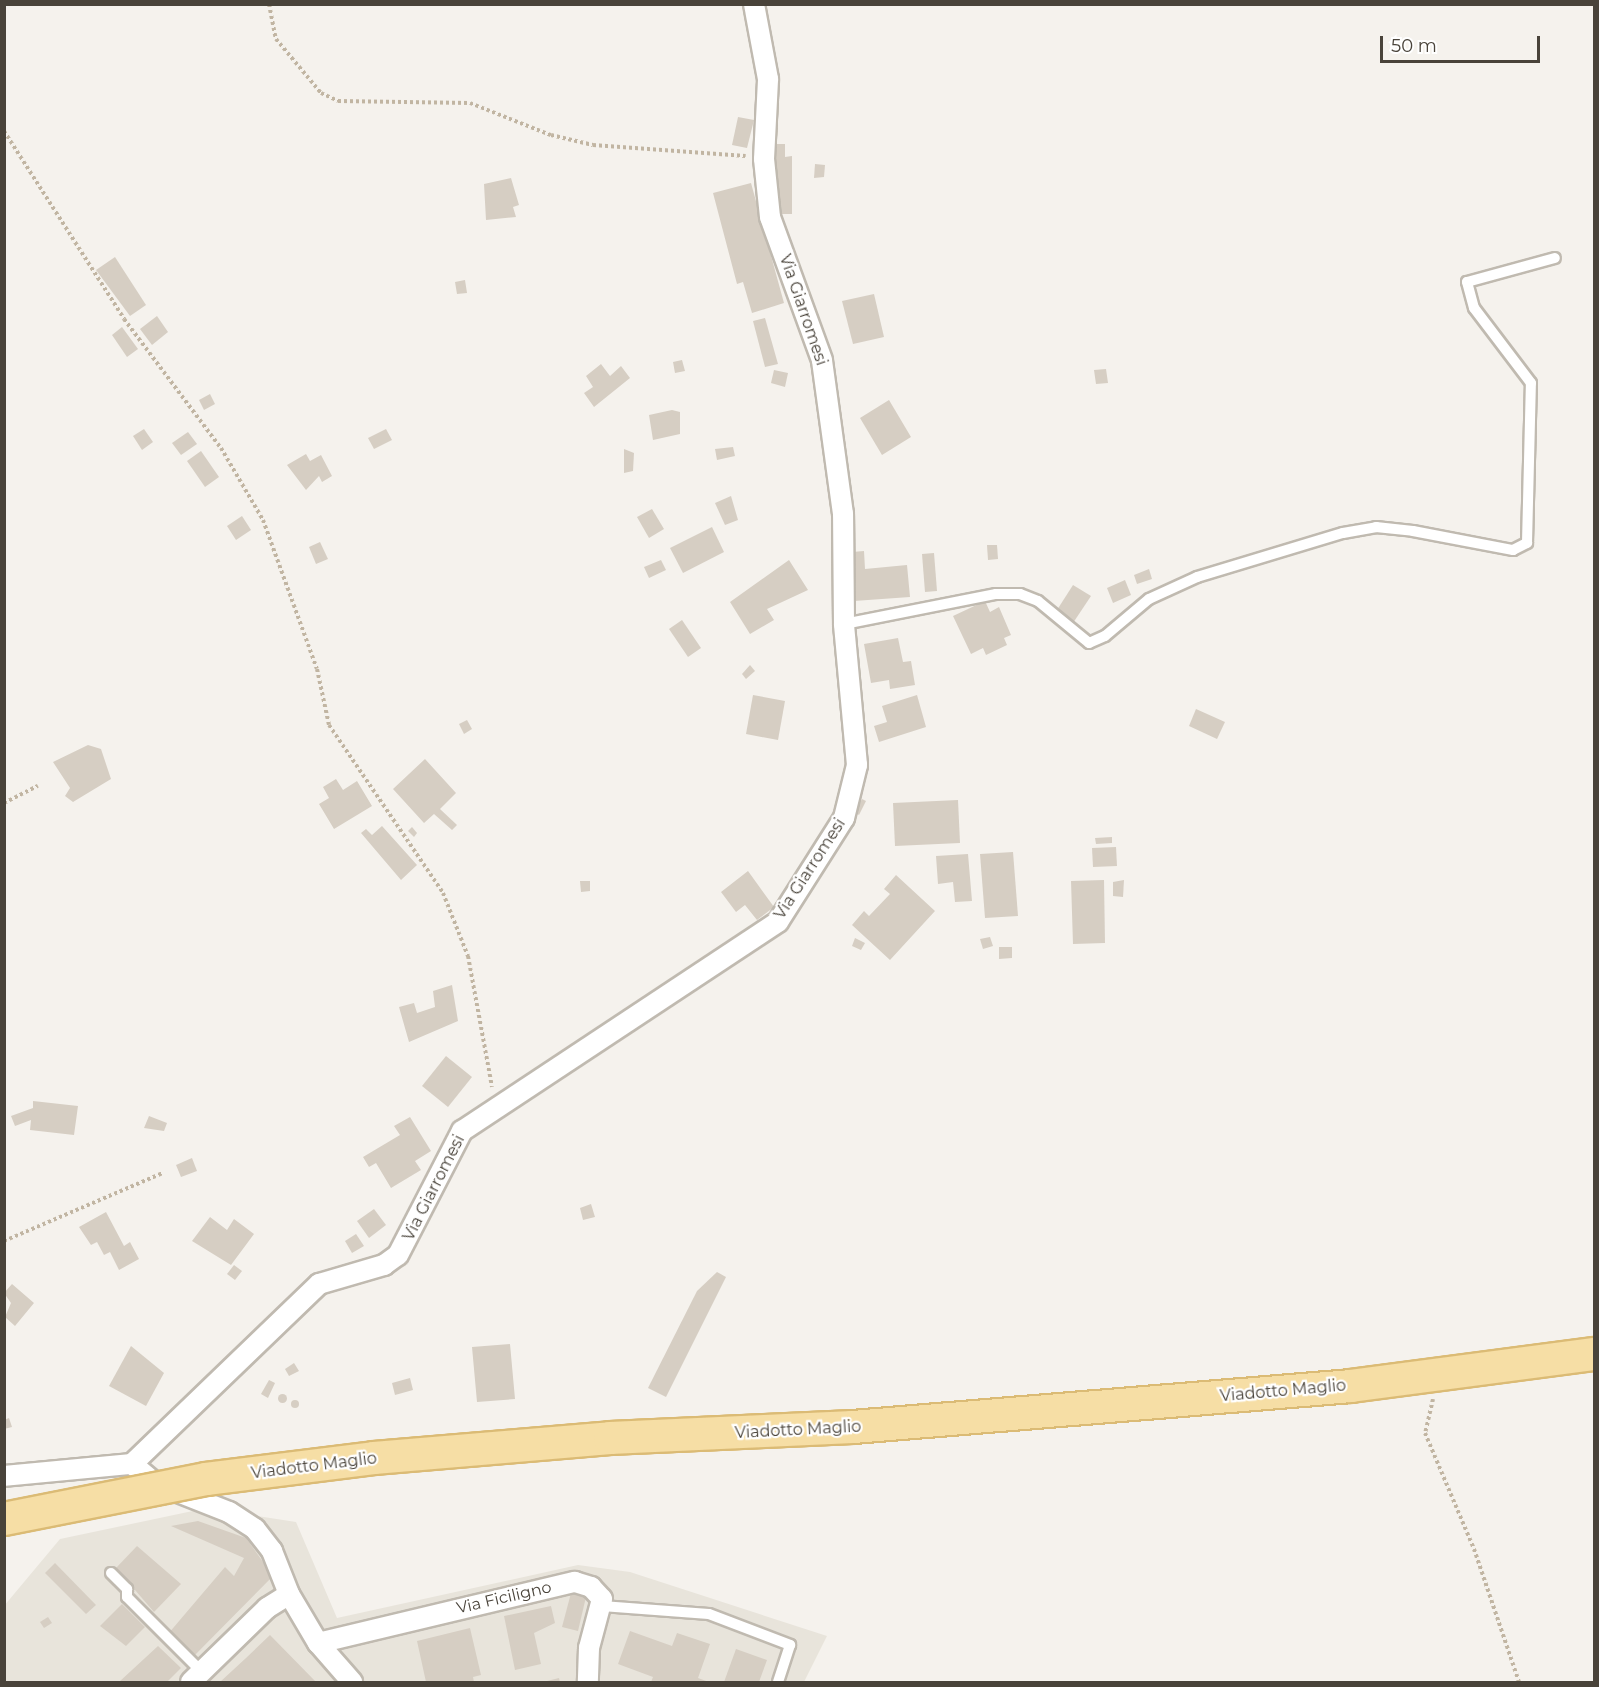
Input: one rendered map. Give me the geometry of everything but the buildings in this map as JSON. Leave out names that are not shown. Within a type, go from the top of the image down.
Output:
[{"type":"main road","name":"Viadotto Maglio","points":[[4,1519],[206,1479],[374,1458],[609,1438],[853,1427],[1350,1386],[1594,1354]]},
{"type":"street","name":"Via Giarromesi","points":[[132,1464],[319,1284],[384,1264],[398,1255],[462,1131],[777,922],[844,818],[857,765],[844,624],[843,514],[822,360],[770,217],[764,159],[768,79],[754,4]]},
{"type":"street","points":[[4,1476],[132,1464],[155,1483],[229,1512],[255,1530],[272,1551],[289,1594],[318,1643],[352,1683]]},
{"type":"street","name":"Via Ficiligno","points":[[318,1643],[575,1582],[599,1592],[602,1606]]},
{"type":"street","points":[[196,1677],[267,1608],[289,1594]]},
{"type":"street","points":[[588,1683],[590,1648],[602,1606]]},
{"type":"lane","points":[[844,624],[996,594],[1020,594],[1038,601],[1089,643],[1105,636],[1149,599],[1197,578],[1343,532],[1376,527],[1413,531],[1513,550],[1527,543],[1531,383],[1474,308],[1467,282],[1555,258]]},
{"type":"lane","points":[[111,1573],[128,1589],[127,1597],[196,1677]]},
{"type":"lane","points":[[602,1606],[709,1614],[790,1645],[778,1683]]},
{"type":"path","points":[[268,4],[276,39],[321,93],[338,101],[470,103],[551,135],[593,145],[764,159]]},
{"type":"path","points":[[4,131],[124,319],[221,447],[263,520],[317,669],[329,725],[443,893],[468,956],[496,1109]]},
{"type":"path","points":[[4,803],[38,786]]},
{"type":"path","points":[[4,1241],[162,1173]]},
{"type":"path","points":[[1441,1392],[1434,1396],[1425,1433],[1474,1550],[1519,1683]]},
{"type":"shaded area","points":[[207,1508],[296,1522],[337,1618],[578,1565],[630,1572],[827,1636],[804,1682],[5,1682],[4,1606],[60,1539]]}]
